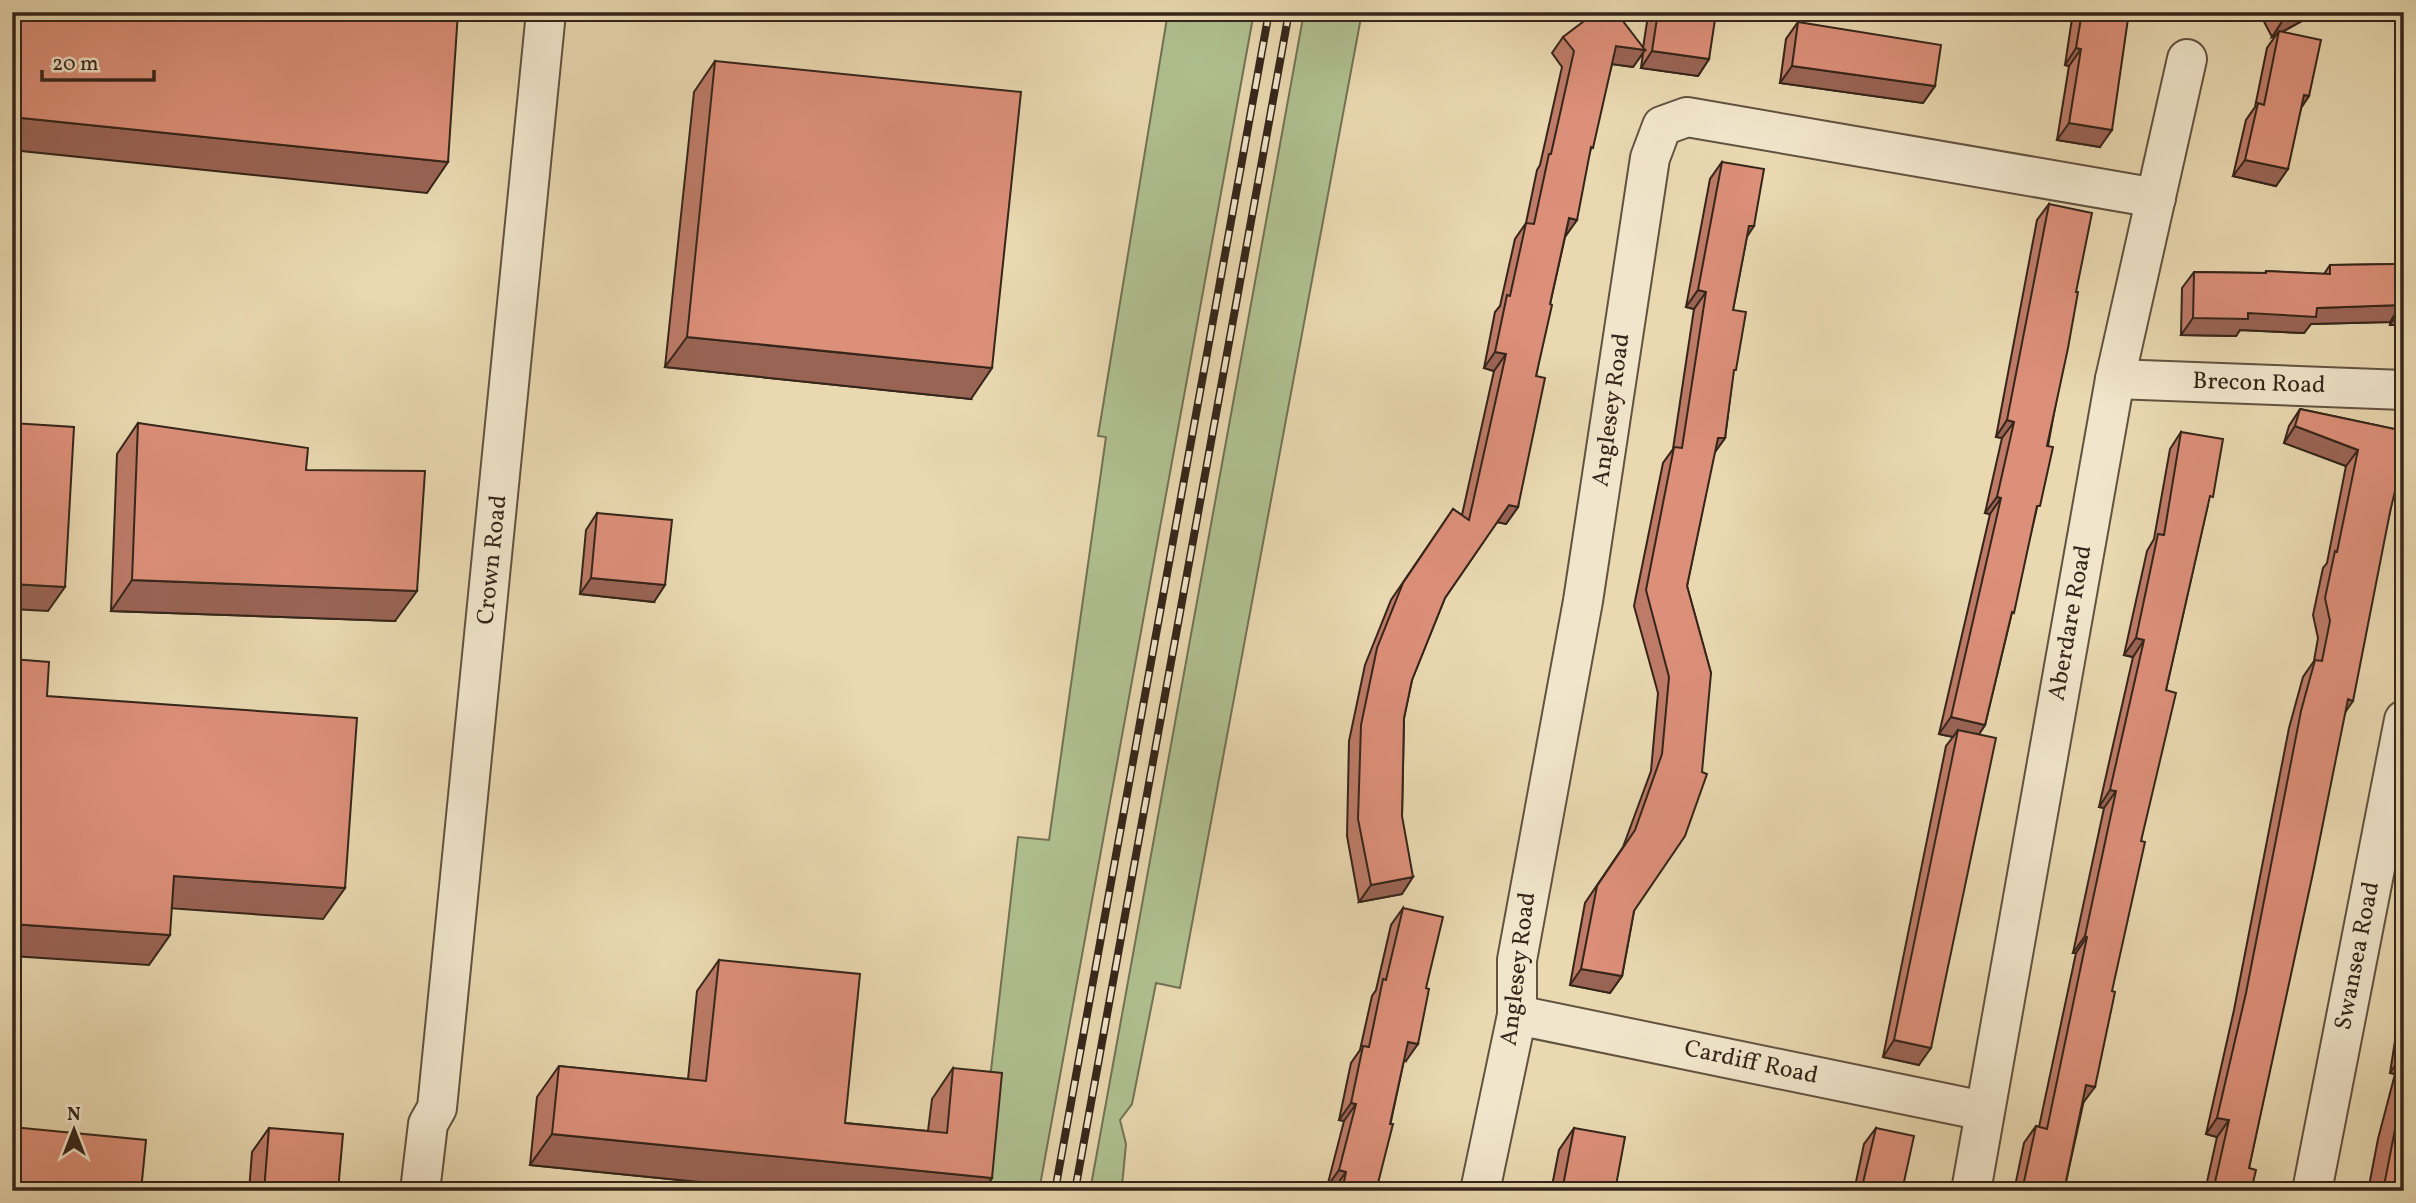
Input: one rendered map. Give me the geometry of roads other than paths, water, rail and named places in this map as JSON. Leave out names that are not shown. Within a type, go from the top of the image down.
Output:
[{"type":"street","name":"Crown Road","points":[[420,1191],[428,1124],[437,1108],[546,12]]},
{"type":"street","name":"Aberdare Road","points":[[1971,1191],[2115,379],[2187,59]]},
{"type":"street","name":"Anglesey Road","points":[[1480,1191],[1517,1015],[1517,960],[1527,894],[1583,601],[1650,158],[1662,126],[1687,117],[2157,198]]},
{"type":"street","name":"Brecon Road","points":[[2115,379],[2404,390]]},
{"type":"street","name":"Swansea Road","points":[[2312,1191],[2404,720]]},
{"type":"street","name":"Cardiff Road","points":[[1517,1015],[1984,1111]]},
{"type":"street","name":"Crown Road","points":[[437,1108],[446,1127],[448,1191]]},
{"type":"railway","points":[[1055,1191],[1269,12]]},
{"type":"railway","points":[[1075,1191],[1289,12]]}]
